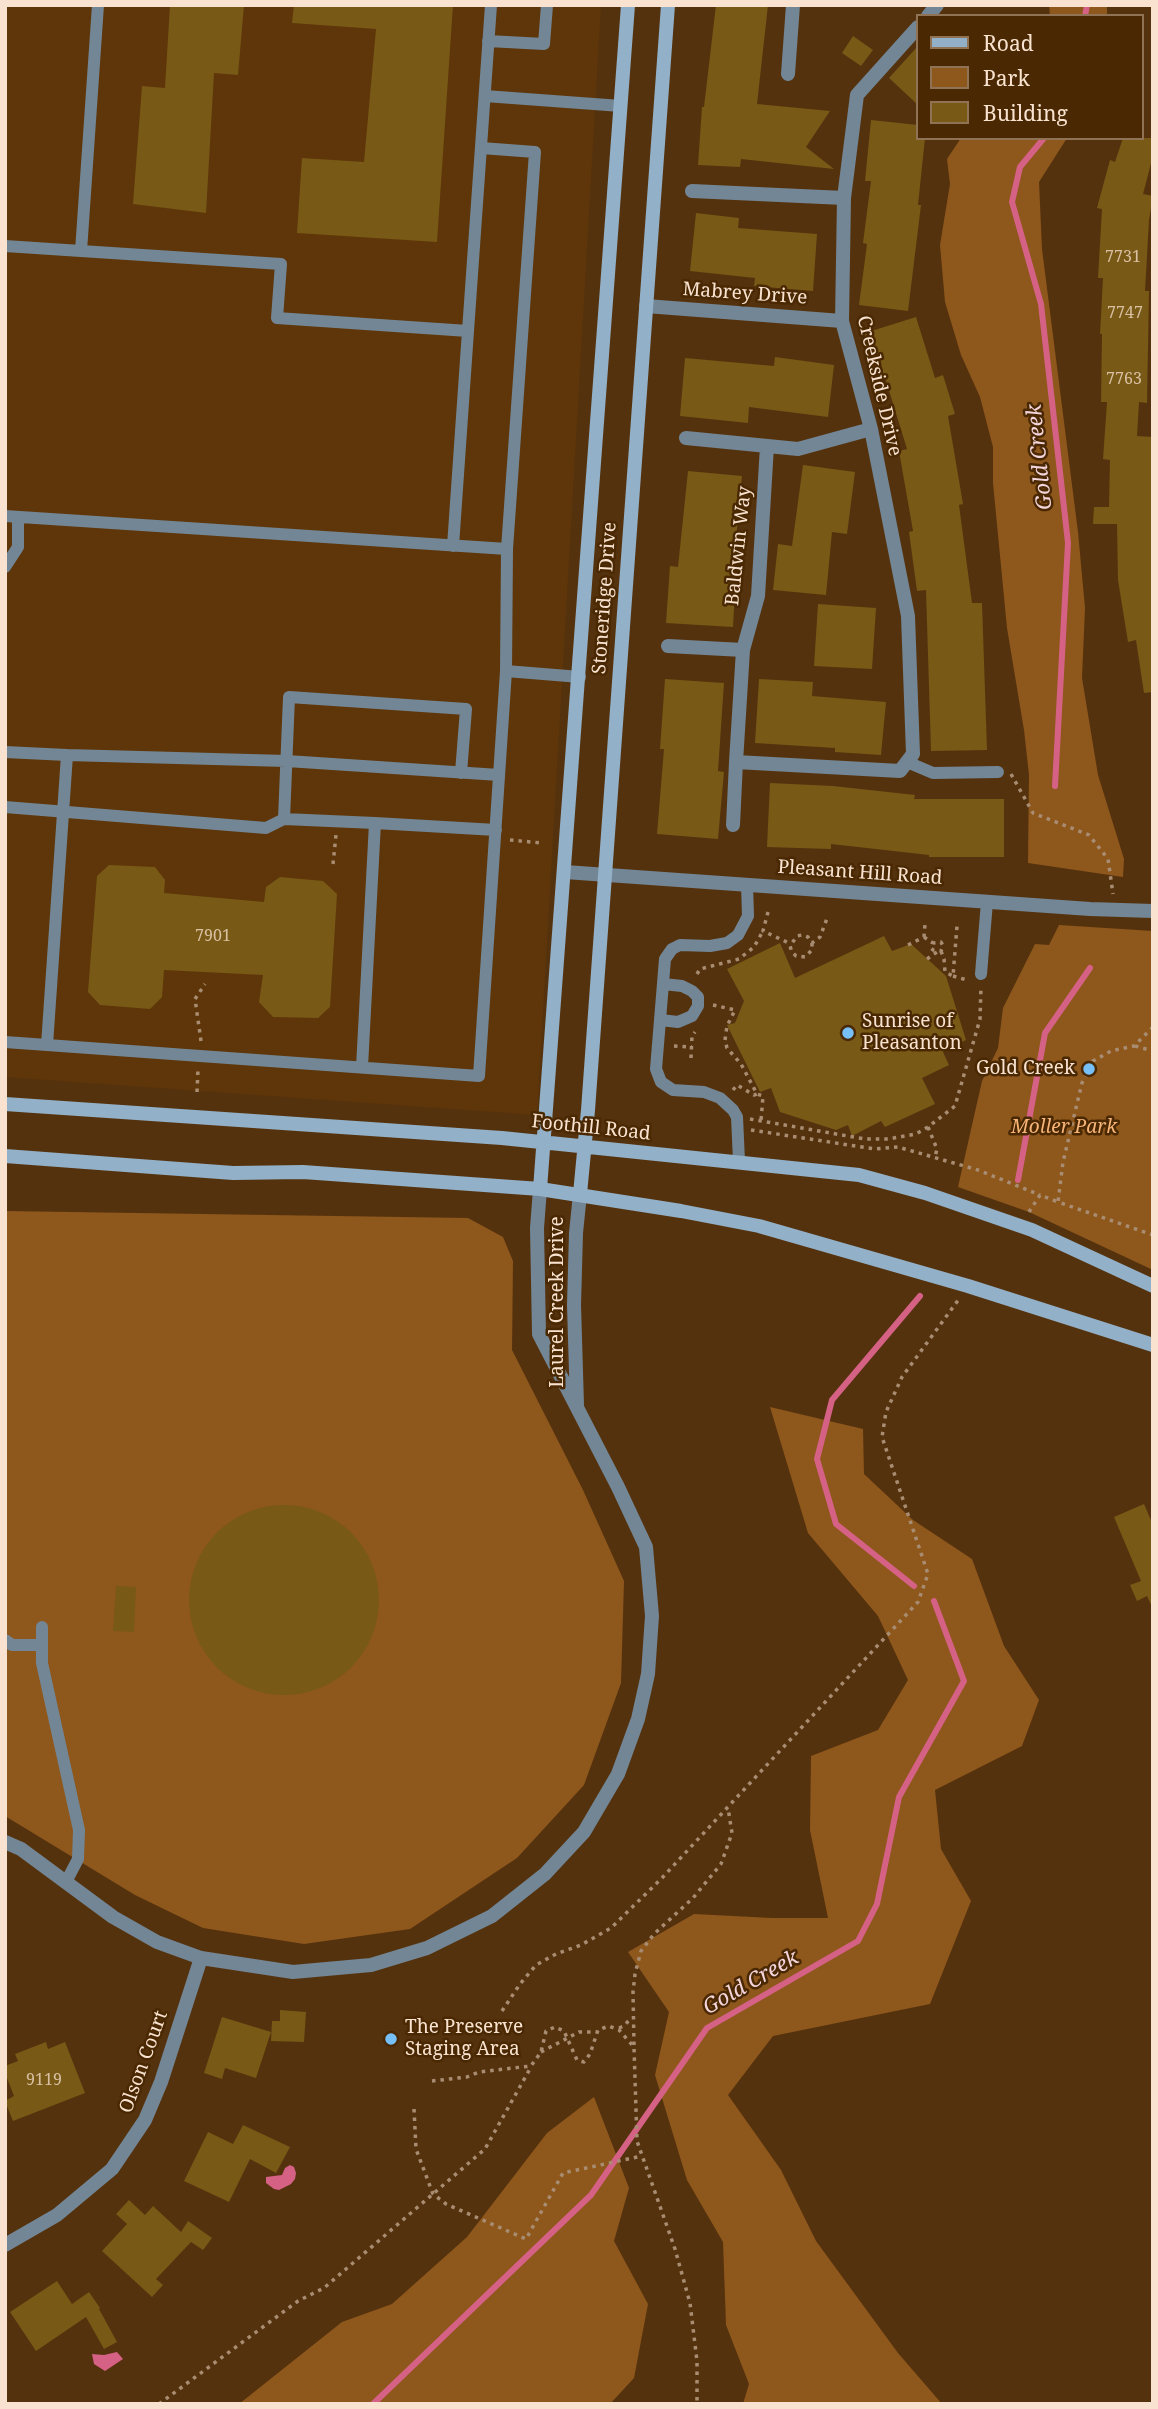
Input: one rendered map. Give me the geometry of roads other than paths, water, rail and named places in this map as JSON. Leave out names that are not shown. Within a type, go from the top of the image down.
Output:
[{"type":"main road","name":"Stoneridge Drive","points":[[540,1189],[628,5]]},
{"type":"main road","name":"Stoneridge Drive","points":[[580,1194],[668,5]]},
{"type":"main road","name":"Foothill Road","points":[[5,1104],[544,1143],[859,1175],[925,1193],[1019,1225],[1153,1286]]},
{"type":"main road","points":[[5,1156],[233,1173],[303,1172],[580,1194],[759,1226],[968,1286],[1153,1345]]},
{"type":"street","points":[[788,74],[793,5]]},
{"type":"street","name":"Creekside Drive","points":[[903,766],[913,754],[908,616],[872,429],[842,321],[844,198],[857,95],[916,29]]},
{"type":"street","points":[[692,191],[844,198]]},
{"type":"street","name":"Mabrey Drive","points":[[646,306],[842,321]]},
{"type":"street","points":[[686,438],[798,449],[872,429]]},
{"type":"street","name":"Baldwin Way","points":[[733,825],[743,650],[758,596],[767,446]]},
{"type":"street","points":[[668,646],[743,650]]},
{"type":"street","points":[[736,762],[903,766]]},
{"type":"street","name":"Pleasant Hill Road","points":[[565,872],[1153,911]]},
{"type":"street","name":"Laurel Creek Drive","points":[[5,1842],[21,1849],[113,1917],[157,1941],[201,1958],[293,1972],[371,1965],[427,1948],[492,1916],[545,1874],[584,1832],[618,1774],[638,1719],[648,1674],[652,1616],[646,1547],[539,1334],[537,1228],[540,1189]]},
{"type":"street","name":"Laurel Creek Drive","points":[[577,1410],[574,1306],[580,1194]]},
{"type":"street","name":"Olson Court","points":[[5,2245],[57,2215],[112,2169],[145,2120],[161,2081],[201,1958]]},
{"type":"lane","points":[[81,251],[98,5]]},
{"type":"lane","points":[[453,546],[491,5]]},
{"type":"lane","points":[[488,40],[544,44],[547,5]]},
{"type":"lane","points":[[485,96],[621,106]]},
{"type":"lane","points":[[5,1042],[479,1076],[506,671],[507,550],[535,152],[481,148]]},
{"type":"lane","points":[[5,246],[281,264],[277,318],[468,331]]},
{"type":"lane","points":[[5,567],[18,547],[12,517],[507,550]]},
{"type":"lane","points":[[506,671],[580,677]]},
{"type":"lane","points":[[284,819],[289,697],[466,709],[461,773]]},
{"type":"lane","points":[[5,752],[287,761],[499,775]]},
{"type":"lane","points":[[47,1045],[67,755]]},
{"type":"lane","points":[[903,766],[933,773],[998,772]]},
{"type":"lane","points":[[5,807],[266,828],[284,819],[496,830]]},
{"type":"lane","points":[[362,1068],[375,823]]},
{"type":"lane","points":[[739,1161],[737,1124],[733,1110],[720,1098],[705,1092],[673,1090],[661,1082],[656,1069],[665,959],[672,949],[680,945],[710,946],[727,943],[738,935],[748,916],[747,884]]},
{"type":"lane","points":[[982,974],[987,902]]},
{"type":"lane","points":[[660,1020],[678,1022],[692,1016],[698,1006],[698,997],[692,991],[682,986],[663,984]]},
{"type":"lane","points":[[42,1628],[42,1663],[79,1830],[78,1859],[66,1882]]},
{"type":"lane","points":[[5,1640],[12,1645],[42,1645]]},
{"type":"waterway","name":"Gold Creek","points":[[1085,14],[1087,5]]},
{"type":"waterway","name":"Gold Creek","points":[[1042,140],[1020,167],[1012,202],[1041,304],[1068,543],[1055,786]]},
{"type":"waterway","name":"Gold Creek","points":[[1018,1180],[1045,1033],[1090,968]]},
{"type":"waterway","name":"Gold Creek","points":[[914,1586],[836,1524],[817,1459],[832,1400],[920,1296]]},
{"type":"waterway","name":"Gold Creek","points":[[373,2404],[591,2195],[707,2028],[858,1941],[877,1904],[899,1797],[964,1681],[934,1601]]},
{"type":"place","name":"Sunrise of Pleasanton","points":[[848,1033]]},
{"type":"place","name":"Gold Creek","points":[[1089,1069]]},
{"type":"place","name":"The Preserve Staging Area","points":[[391,2039]]},
{"type":"park label","name":"Moller Park","points":[[1064,1128]]}]
